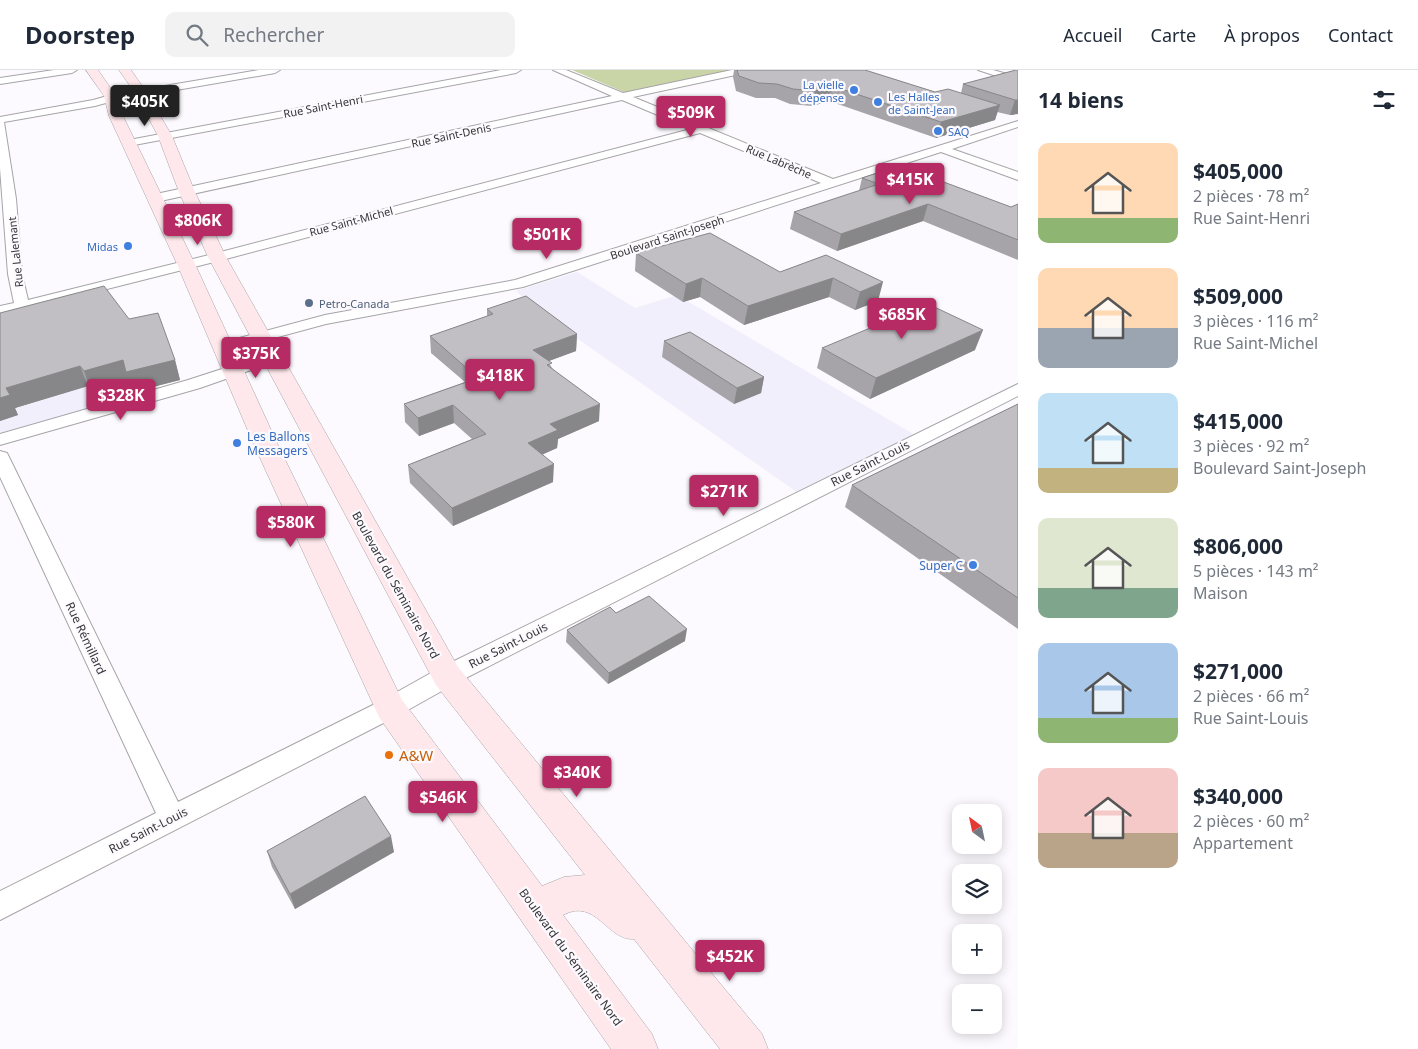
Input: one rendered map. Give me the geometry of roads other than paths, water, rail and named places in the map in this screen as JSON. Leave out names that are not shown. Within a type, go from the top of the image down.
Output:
[{"type":"main road","name":"Boulevard du Séminaire Nord","points":[[92,70],[111,98],[116,116],[156,198],[227,358],[390,708],[637,1049]]},
{"type":"main road","name":"Boulevard du Séminaire Nord","points":[[125,70],[141,93],[165,136],[187,192],[217,257],[447,676],[748,1049]]},
{"type":"main road","points":[[536,910],[553,899],[577,891],[608,901],[668,951]]},
{"type":"street","points":[[0,76],[72,70]]},
{"type":"street","points":[[0,120],[111,98],[275,70]]},
{"type":"street","name":"Rue Saint-Henri","points":[[129,143],[516,70]]},
{"type":"street","name":"Rue Labrèche","points":[[558,70],[834,184]]},
{"type":"street","name":"Rue Saint-Denis","points":[[156,198],[745,70]]},
{"type":"street","points":[[983,70],[1018,80]]},
{"type":"street","points":[[0,81],[40,72]]},
{"type":"street","points":[[0,114],[92,98],[111,98]]},
{"type":"street","points":[[999,117],[1018,124]]},
{"type":"street","name":"Rue Lalemant","points":[[0,124],[5,199],[15,274],[22,306]]},
{"type":"street","name":"Boulevard Saint-Joseph","points":[[227,358],[261,336],[325,320],[518,284],[1018,124]]},
{"type":"street","name":"Rue Saint-Michel","points":[[0,311],[217,257],[702,129]]},
{"type":"street","points":[[943,149],[1018,176]]},
{"type":"street","points":[[0,440],[194,384],[227,358],[271,358]]},
{"type":"street","name":"Rue Saint-Louis","points":[[0,906],[390,708],[447,676],[1018,389]]},
{"type":"street","name":"Rue Rémillard","points":[[0,457],[172,818]]},
{"type":"place","name":"La vielle dépense","points":[[854,90]]},
{"type":"place","name":"Les Halles de Saint-Jean","points":[[878,102]]},
{"type":"place","name":"SAQ","points":[[938,131]]},
{"type":"place","name":"Midas","points":[[128,246]]},
{"type":"place","name":"Petro-Canada","points":[[309,303]]},
{"type":"place","name":"Les Ballons Messagers","points":[[237,443]]},
{"type":"place","name":"Super C","points":[[973,565]]},
{"type":"place","name":"A&W","points":[[389,755]]}]
